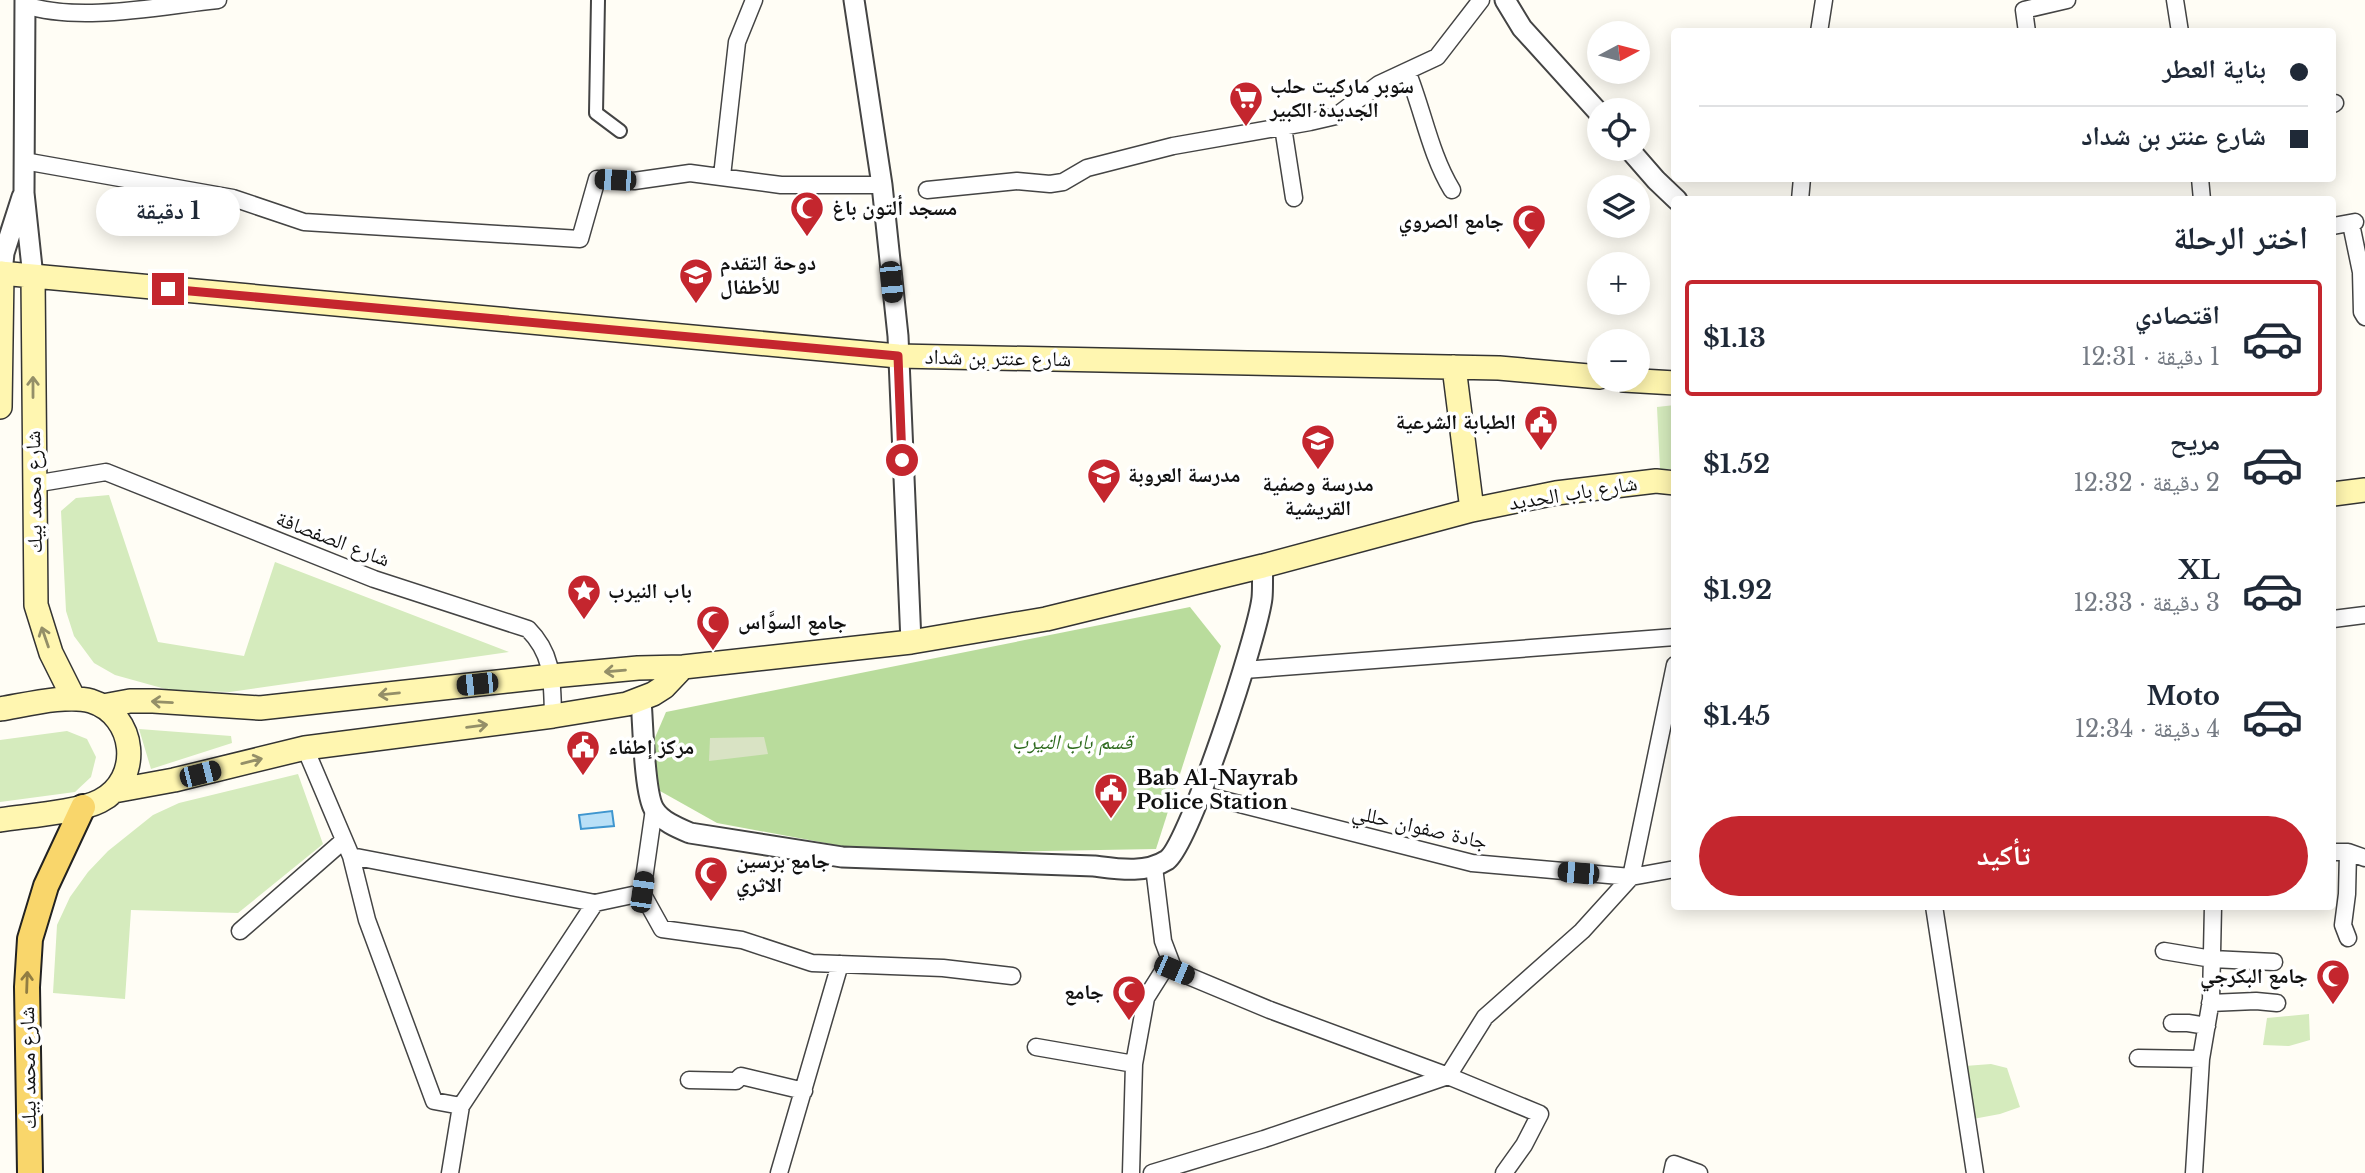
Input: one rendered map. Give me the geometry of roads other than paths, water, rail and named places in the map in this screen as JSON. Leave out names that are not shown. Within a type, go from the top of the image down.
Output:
[{"type":"main road","name":"شارع عنتر بن شداد","points":[[1,273],[898,356],[1499,368],[1587,376]]},
{"type":"main road","name":"شارع محمد بيك","points":[[0,407],[1,273]]},
{"type":"main road","name":"شارع محمد بيك","points":[[33,277],[36,605],[51,653],[74,699]]},
{"type":"main road","points":[[1454,367],[1472,510]]},
{"type":"main road","points":[[1650,382],[1671,383]]},
{"type":"main road","name":"شارع باب الحديد","points":[[74,699],[103,706],[153,701],[260,708],[552,676],[683,667],[911,642],[1046,619],[1263,566],[1472,510],[1556,492],[1656,481],[1671,483]]},
{"type":"main road","points":[[2336,494],[2365,490]]},
{"type":"main road","points":[[114,792],[305,748],[553,716],[641,700],[664,687],[683,667]]},
{"type":"main road","points":[[0,709],[74,699]]},
{"type":"main road","points":[[0,820],[83,807],[100,802],[114,792],[123,780],[130,753],[123,726],[103,706]]},
{"type":"main road","name":"شارع محمد بيك","points":[[30,1173],[27,987],[30,939],[46,886],[83,807]]},
{"type":"street","points":[[33,277],[23,193],[25,2],[41,10],[78,14],[218,0]]},
{"type":"street","points":[[598,0],[596,113],[620,131]]},
{"type":"street","points":[[723,176],[737,42],[754,0]]},
{"type":"street","points":[[854,0],[882,185],[898,336],[911,642]]},
{"type":"street","points":[[927,190],[1017,181],[1050,184],[1063,181],[1087,168],[1172,146],[1336,116],[1379,84],[1437,57],[1481,0]]},
{"type":"street","points":[[1505,0],[1522,29],[1587,100]]},
{"type":"street","points":[[1820,28],[1824,0]]},
{"type":"street","points":[[2026,28],[2024,9],[2067,0]]},
{"type":"street","points":[[2175,0],[2178,28]]},
{"type":"street","points":[[1407,71],[1427,132],[1452,190]]},
{"type":"street","points":[[1283,127],[1294,198]]},
{"type":"street","points":[[24,161],[233,198],[304,222],[580,239],[597,179],[634,181],[690,173],[780,185],[882,185]]},
{"type":"street","points":[[1639,161],[1673,196]]},
{"type":"street","points":[[1,273],[4,253],[23,193]]},
{"type":"street","points":[[2336,226],[2353,223],[2361,272],[2362,312],[2365,317]]},
{"type":"street","name":"شارع الصفصافة","points":[[34,484],[106,472],[374,579],[528,629],[540,641],[552,676],[553,716]]},
{"type":"street","points":[[654,809],[669,824],[690,833],[842,857],[1094,866],[1129,870],[1154,867],[1170,858],[1182,840],[1200,794],[1244,670],[1262,598],[1263,566]]},
{"type":"street","points":[[2336,620],[2365,615]]},
{"type":"street","points":[[1244,670],[1671,637]]},
{"type":"street","points":[[1152,1173],[1448,1076],[1485,1017],[1582,931],[1631,877],[1671,684]]},
{"type":"street","points":[[641,700],[649,791],[654,809],[642,892],[662,929],[743,940],[812,962],[943,968],[1012,976]]},
{"type":"street","points":[[305,748],[347,849],[367,919],[434,1101],[461,1106]]},
{"type":"street","name":"جادة صفوان حللي","points":[[1200,794],[1472,863],[1631,877],[1671,870]]},
{"type":"street","points":[[240,931],[347,849],[594,902],[642,892]]},
{"type":"street","points":[[2347,938],[2343,925],[2347,894],[2340,852],[2365,858]]},
{"type":"street","points":[[1154,867],[1163,941],[1174,970],[1539,1114],[1524,1145],[1504,1173]]},
{"type":"street","points":[[450,1173],[461,1106],[594,902]]},
{"type":"street","points":[[1935,910],[1975,1173]]},
{"type":"street","points":[[2193,1173],[2201,1059],[2210,1003],[2213,910]]},
{"type":"street","points":[[2164,951],[2212,959],[2274,962]]},
{"type":"street","points":[[1131,1173],[1134,1064],[1146,998],[1170,960]]},
{"type":"street","points":[[779,1173],[840,964]]},
{"type":"street","points":[[2210,1003],[2277,1003]]},
{"type":"street","points":[[2172,1024],[2207,1026]]},
{"type":"street","points":[[1036,1046],[1134,1064]]},
{"type":"street","points":[[2138,1058],[2201,1059]]},
{"type":"street","points":[[689,1080],[736,1081],[741,1076],[804,1091]]},
{"type":"street","points":[[1673,1168],[1699,1173]]},
{"type":"water","points":[[612,811],[614,826],[581,829],[579,815]]},
{"type":"place","name":"سوبر ماركيت حلب الجديدة الكبير","points":[[1246,128]]},
{"type":"place","name":"مسجد ألتون باغ","points":[[807,238]]},
{"type":"place","name":"جامع الصروي","points":[[1529,251]]},
{"type":"place","name":"دوحة التقدم للأطفال","points":[[696,305]]},
{"type":"place","name":"الطبابة الشرعية","points":[[1541,452]]},
{"type":"place","name":"مدرسة وصفية القريشية","points":[[1318,471]]},
{"type":"place","name":"مدرسة العروبة","points":[[1104,505]]},
{"type":"place","name":"باب النيرب","points":[[584,621]]},
{"type":"place","name":"جامع السوَّاس","points":[[713,652]]},
{"type":"place","name":"مركز إطفاء","points":[[583,777]]},
{"type":"place","name":"Bab Al-Nayrab Police Station","points":[[1111,820]]},
{"type":"place","name":"جامع برسين الاثري","points":[[711,903]]},
{"type":"place","name":"جامع البكرجي","points":[[2333,1006]]},
{"type":"place","name":"جامع","points":[[1129,1022]]},
{"type":"park label","name":"قسم باب النيرب","points":[[1072,742]]}]
